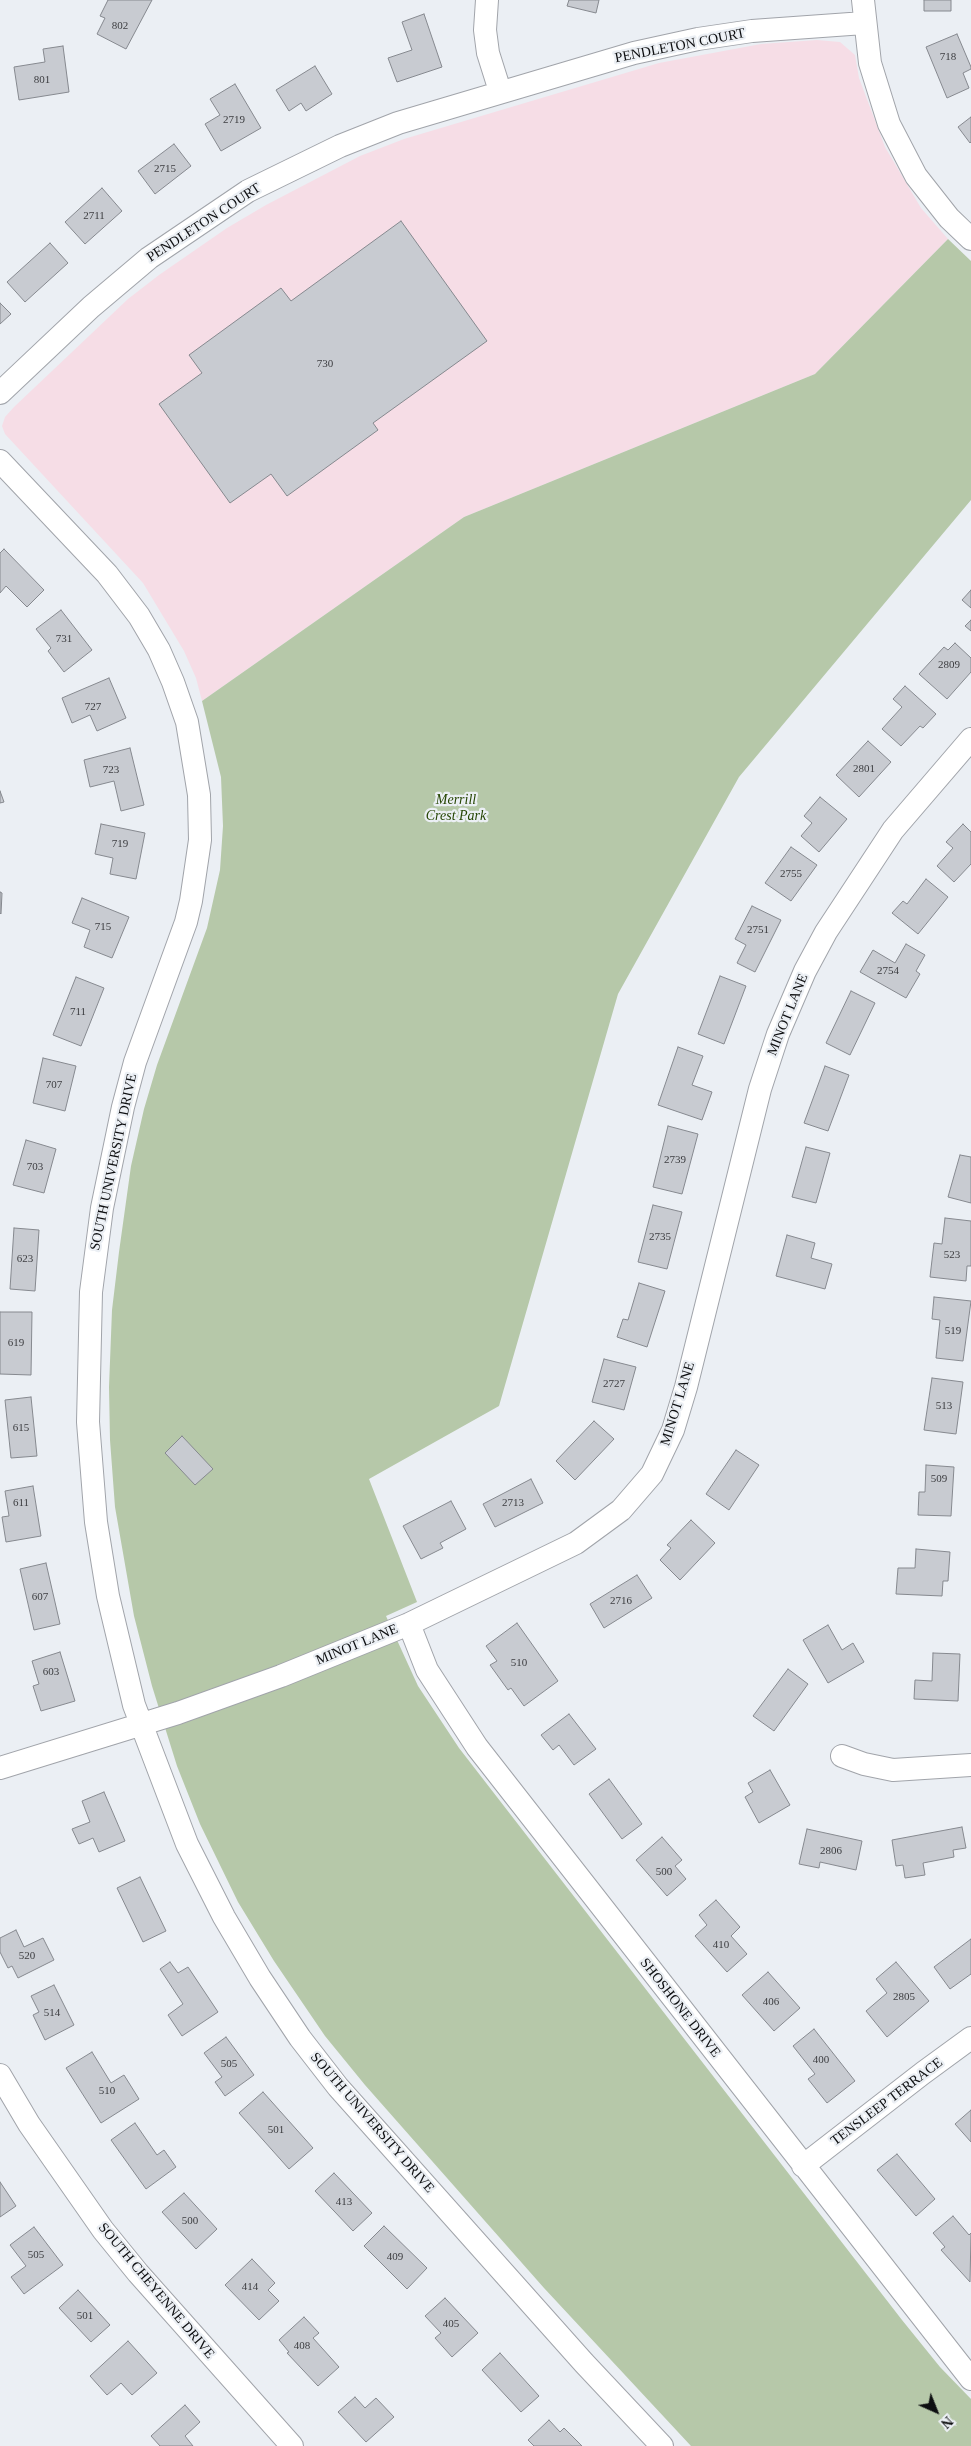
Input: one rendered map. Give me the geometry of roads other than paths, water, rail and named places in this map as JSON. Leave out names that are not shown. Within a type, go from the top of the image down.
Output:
[{"type":"street","points":[[487,0],[484,30],[488,53],[500,91]]},
{"type":"street","points":[[863,0],[864,23],[870,63],[879,97],[904,153],[916,176],[944,211],[971,239]]},
{"type":"street","name":"PENDLETON COURT","points":[[0,393],[91,307],[149,258],[248,192],[340,146],[373,132],[500,91],[634,53],[698,39],[752,31],[864,23]]},
{"type":"street","name":"SOUTH UNIVERSITY DRIVE","points":[[0,461],[107,574],[137,612],[159,650],[174,682],[187,722],[199,796],[200,840],[191,901],[186,922],[135,1062],[123,1107],[102,1208],[91,1292],[88,1422],[96,1522],[108,1596],[134,1704],[187,1844],[224,1917],[260,1978],[300,2038],[338,2087],[584,2363],[662,2446]]},
{"type":"street","name":"MINOT LANE","points":[[0,1768],[142,1723],[178,1714],[281,1676],[409,1624],[576,1543],[621,1510],[652,1474],[673,1430],[686,1387],[760,1089],[778,1034],[805,971],[826,932],[888,837],[971,739]]},
{"type":"street","name":"SHOSHONE DRIVE","points":[[409,1624],[427,1670],[477,1748],[971,2379]]},
{"type":"street","points":[[842,1756],[864,1764],[893,1770],[971,1765]]},
{"type":"street","name":"TENSLEEP TERRACE","points":[[803,2166],[971,2038]]},
{"type":"street","name":"SOUTH CHEYENNE DRIVE","points":[[0,2075],[29,2124],[103,2230],[138,2273],[292,2446]]},
{"type":"park label","name":"Merrill Crest Park","points":[[456,808]]}]
